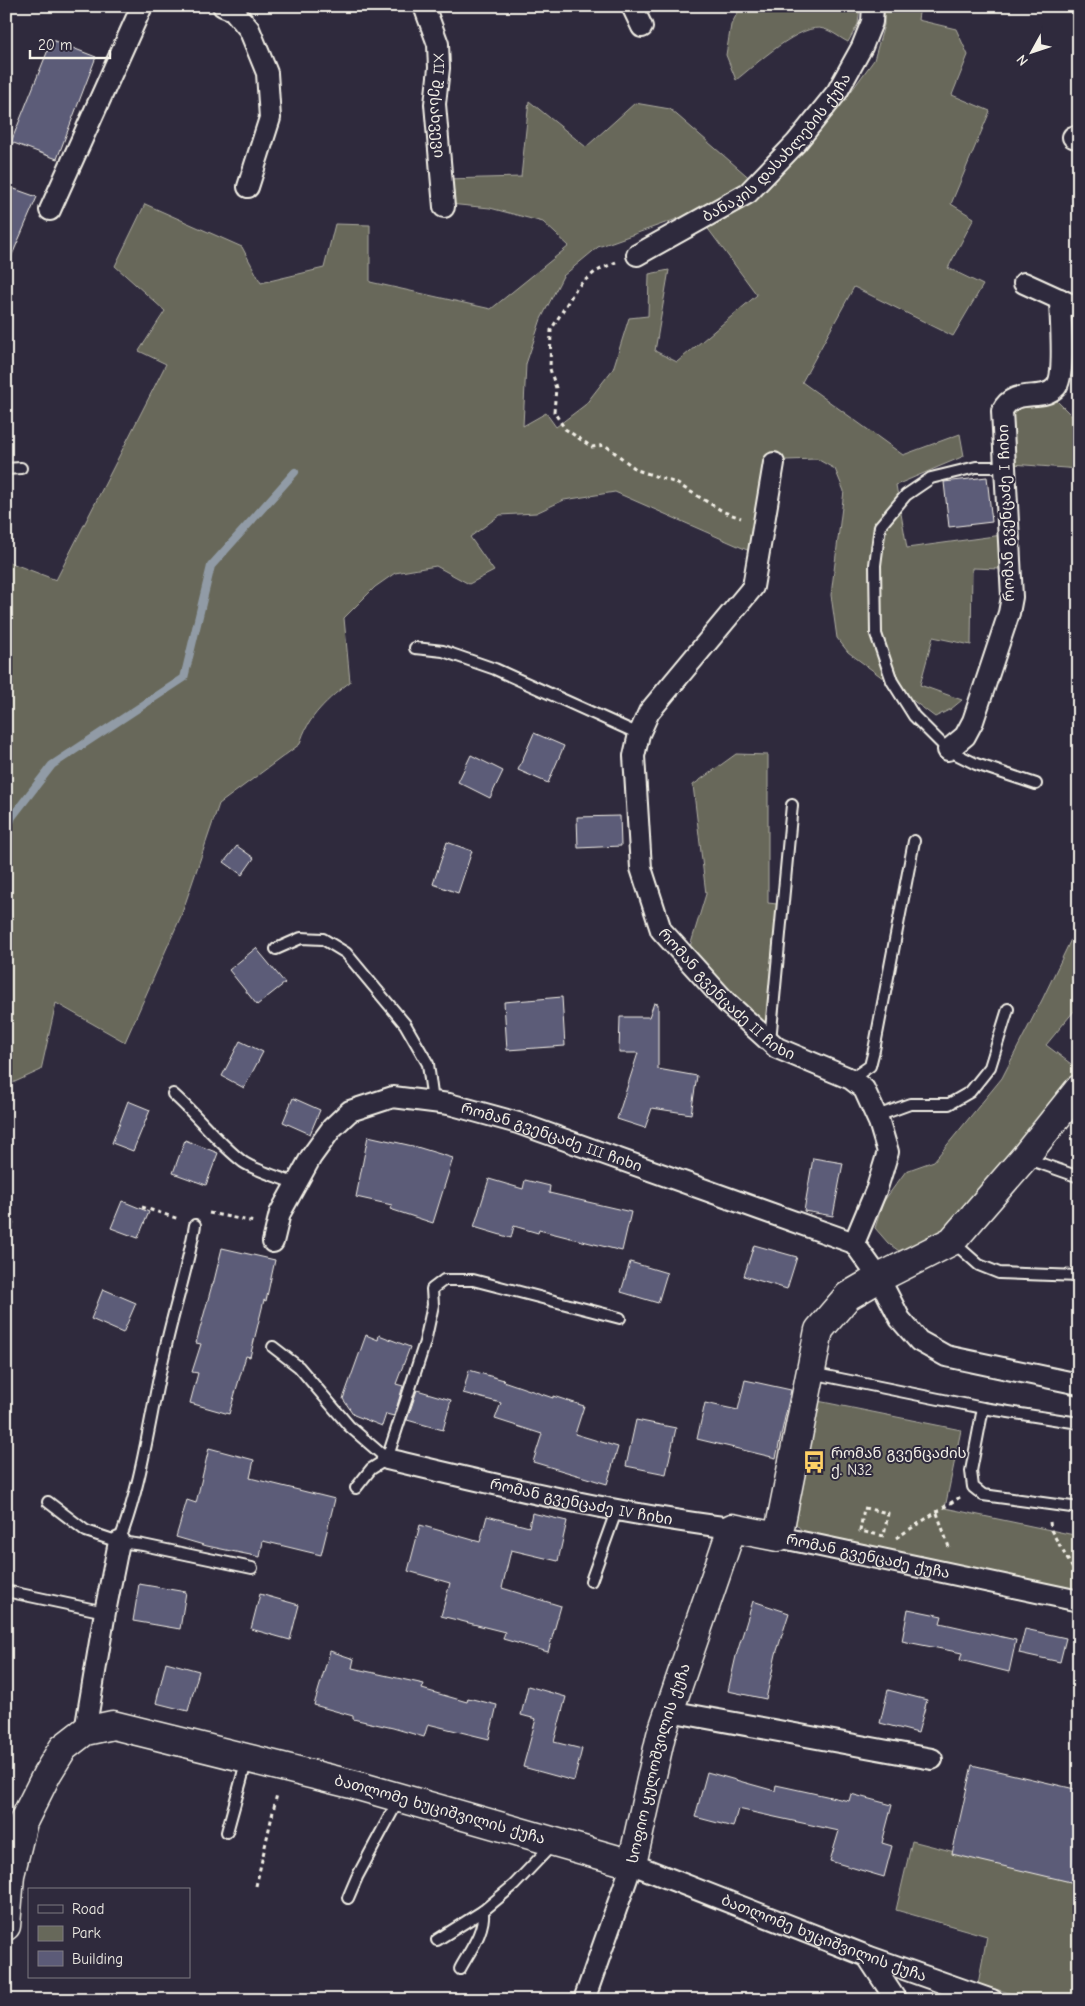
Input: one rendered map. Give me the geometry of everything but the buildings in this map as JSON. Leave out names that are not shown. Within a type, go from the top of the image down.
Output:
[{"type":"street","points":[[50,210],[142,6]]},
{"type":"street","points":[[223,6],[233,10],[249,29],[266,73],[270,118],[248,187]]},
{"type":"street","name":"XII შესახვევი","points":[[424,6],[438,44],[439,68],[435,104],[444,207]]},
{"type":"street","points":[[632,6],[642,27]]},
{"type":"street","name":"ბანაკის დასახლების ქუჩა","points":[[637,255],[748,193],[796,143],[837,92],[862,47],[872,22],[873,6]]},
{"type":"street","points":[[1024,282],[1079,308]]},
{"type":"street","name":"რომან გვენცაძე I ჩიხი","points":[[948,750],[965,736],[973,721],[1009,613],[1012,597],[1002,411],[1006,402],[1017,397],[1050,392],[1057,386],[1062,373],[1060,299]]},
{"type":"street","name":"რომან გვენცაძე II ჩიხი","points":[[774,463],[753,587],[649,712],[639,734],[634,756],[641,868],[660,930],[726,1002],[777,1048],[851,1079],[864,1089],[877,1116],[888,1152],[877,1188],[854,1243]]},
{"type":"street","name":"რომან გვენცაძე ქუჩა","points":[[1079,1089],[1024,1158],[952,1242],[879,1278],[848,1296],[819,1330],[778,1537],[1079,1602]]},
{"type":"street","name":"რომან გვენცაძე III ჩიხი","points":[[273,1242],[280,1213],[311,1156],[332,1128],[350,1110],[393,1097],[449,1104],[518,1123],[854,1243]]},
{"type":"street","points":[[854,1243],[879,1278],[900,1319],[918,1341],[946,1356],[1079,1384]]},
{"type":"street","name":"რომან გვენცაძე IV ჩიხი","points":[[387,1459],[498,1485],[666,1520],[732,1528],[778,1537]]},
{"type":"street","name":"სოფიო ყულოშვილის ქუჩა","points":[[584,2000],[632,1864],[661,1735],[732,1528]]},
{"type":"street","points":[[85,1731],[105,1612],[120,1542]]},
{"type":"street","points":[[669,1711],[932,1759]]},
{"type":"street","name":"ბათლომე ხუციშვილის ქუჩა","points":[[6,1926],[10,1874],[23,1822],[47,1774],[63,1748],[85,1731],[113,1725],[400,1798],[632,1864],[867,1956],[992,2000]]},
{"type":"street","points":[[867,1956],[896,2000]]},
{"type":"lane","points":[[1004,467],[976,467],[931,478],[906,495],[880,526],[875,565],[876,634],[892,681],[914,716],[948,750],[976,764],[1036,784]]},
{"type":"lane","points":[[6,469],[21,468]]},
{"type":"lane","points":[[415,648],[443,651],[495,669],[639,734]]},
{"type":"lane","points":[[770,1042],[792,805]]},
{"type":"lane","points":[[851,1079],[870,1066],[914,841]]},
{"type":"lane","points":[[276,949],[302,938],[323,939],[346,953],[405,1024],[428,1064],[433,1102]]},
{"type":"lane","points":[[877,1116],[910,1104],[949,1104],[970,1092],[990,1067],[1008,1009]]},
{"type":"lane","points":[[173,1094],[244,1163],[296,1184]]},
{"type":"lane","points":[[1024,1158],[1079,1177]]},
{"type":"lane","points":[[120,1542],[127,1523],[139,1473],[164,1350],[192,1246],[195,1225]]},
{"type":"lane","points":[[952,1242],[979,1266],[1000,1273],[1079,1276]]},
{"type":"lane","points":[[356,1488],[371,1470],[387,1459],[425,1342],[433,1305],[432,1289],[444,1280],[473,1280],[620,1318]]},
{"type":"lane","points":[[273,1347],[299,1367],[349,1426],[387,1459]]},
{"type":"lane","points":[[810,1373],[983,1408],[1079,1423]]},
{"type":"lane","points":[[983,1408],[971,1471],[973,1487],[983,1495],[1079,1508]]},
{"type":"lane","points":[[48,1502],[86,1531],[120,1542],[143,1545],[252,1568]]},
{"type":"lane","points":[[591,1581],[617,1509]]},
{"type":"lane","points":[[6,1591],[105,1612]]},
{"type":"lane","points":[[227,1832],[248,1758]]},
{"type":"lane","points":[[348,1898],[357,1877],[400,1798]]},
{"type":"lane","points":[[437,1940],[483,1912],[514,1885],[555,1842]]},
{"type":"lane","points":[[460,1970],[484,1921],[483,1912]]},
{"type":"path","points":[[637,255],[595,272],[577,287],[551,330],[550,369],[556,388],[554,412],[565,429],[592,447],[605,445],[637,470],[676,483],[724,512],[763,526]]},
{"type":"path","points":[[142,1206],[195,1225],[208,1213],[260,1223],[280,1213]]},
{"type":"path","points":[[867,1556],[937,1513],[973,1487]]},
{"type":"path","points":[[1050,1504],[1051,1530],[1079,1579]]},
{"type":"path","points":[[864,1508],[888,1513],[884,1536],[860,1531],[864,1508]]},
{"type":"path","points":[[937,1513],[960,1576]]},
{"type":"path","points":[[256,1886],[270,1819],[284,1767]]},
{"type":"green space","points":[[741,6],[860,6],[858,24],[848,42],[830,31],[815,28],[791,38],[736,80],[726,55],[731,25]]},
{"type":"green space","points":[[884,6],[920,6],[918,20],[956,29],[968,55],[952,95],[990,111],[951,204],[974,218],[948,268],[983,285],[953,336],[854,287],[802,382],[903,455],[960,434],[964,456],[896,485],[907,548],[1002,535],[1000,569],[972,568],[971,645],[933,637],[920,685],[962,700],[951,709],[935,717],[848,652],[837,638],[831,595],[844,491],[835,469],[817,459],[786,460],[776,483],[754,553],[615,492],[564,500],[536,513],[500,515],[470,537],[494,571],[469,584],[436,566],[395,573],[375,587],[344,618],[350,682],[334,695],[313,717],[303,734],[300,744],[219,804],[181,916],[125,1042],[56,1003],[41,1070],[6,1086],[6,561],[56,580],[166,364],[139,351],[165,311],[115,266],[145,204],[242,247],[261,283],[324,268],[335,224],[370,225],[370,282],[491,309],[569,246],[543,222],[490,208],[449,204],[446,179],[521,177],[529,101],[586,147],[635,103],[670,109],[753,181],[699,211],[598,247],[563,276],[541,319],[526,364],[523,426],[546,413],[556,427],[585,405],[613,369],[629,318],[648,316],[649,274],[669,270],[655,351],[677,362],[757,295],[706,226],[765,188],[833,116],[874,60],[884,25]]},
{"type":"green space","points":[[1055,399],[1074,418],[1079,415],[1079,469],[1012,464],[1008,411],[1021,403]]},
{"type":"green space","points":[[736,754],[768,755],[768,903],[777,904],[767,1031],[688,953],[706,894],[693,785]]},
{"type":"green space","points":[[1075,931],[1079,932],[1079,1005],[1046,1045],[1079,1070],[1079,1075],[1012,1161],[939,1239],[917,1249],[899,1251],[888,1243],[875,1228],[883,1202],[906,1171],[934,1161],[1002,1078]]},
{"type":"green space","points":[[6,1218],[14,1222],[6,1261]]},
{"type":"green space","points":[[813,1400],[961,1430],[945,1508],[1079,1536],[1079,1591],[803,1532],[796,1524],[793,1506]]},
{"type":"green space","points":[[912,1841],[1079,1884],[1079,2000],[1033,2000],[978,1984],[987,1936],[896,1910]]},
{"type":"waterway","points":[[6,834],[12,817],[52,765],[184,678],[211,566],[295,472]]},
{"type":"place","name":"რომან გვენცაძის ქ. N32","points":[[814,1462]]}]
